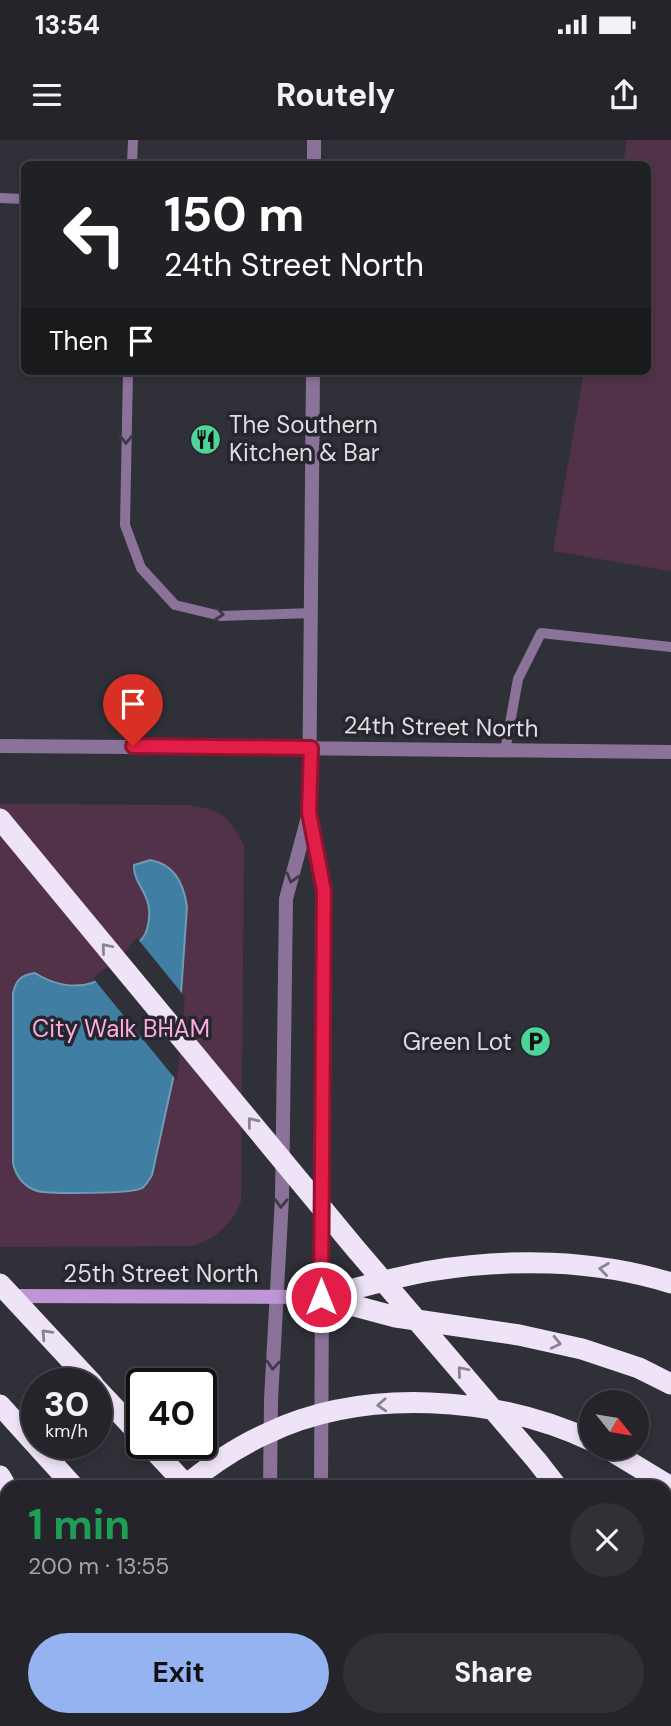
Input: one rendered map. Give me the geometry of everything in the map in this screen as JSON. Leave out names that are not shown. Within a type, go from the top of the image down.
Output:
[{"type":"highway","points":[[0,819],[355,1248],[552,1480]]},
{"type":"highway","points":[[321,1297],[430,1271],[527,1262],[606,1268],[671,1283]]},
{"type":"highway","points":[[0,1284],[77,1368]]},
{"type":"highway","points":[[321,1297],[396,1317],[519,1335],[582,1349],[639,1368],[671,1384]]},
{"type":"highway","points":[[192,1480],[215,1461],[269,1432],[313,1416],[370,1406],[419,1403],[467,1405],[527,1418],[579,1436]]},
{"type":"highway","points":[[0,1405],[68,1480]]},
{"type":"highway","points":[[112,1405],[126,1420]]},
{"type":"highway","points":[[162,1459],[182,1480]]},
{"type":"highway","points":[[626,1460],[659,1480]]},
{"type":"highway","points":[[537,1461],[545,1480]]},
{"type":"main road","name":"25th Street North","points":[[0,1296],[321,1297]]},
{"type":"street","points":[[314,140],[314,161]]},
{"type":"street","points":[[313,375],[309,812],[324,891],[321,1480]]},
{"type":"street","name":"24th Street North","points":[[0,746],[671,752]]},
{"type":"street","points":[[270,1480],[271,1399],[282,1198],[286,899],[309,812]]},
{"type":"lane","points":[[132,161],[133,140]]},
{"type":"lane","points":[[0,198],[21,199]]},
{"type":"lane","points":[[128,375],[125,525],[141,568],[175,605],[221,616],[312,613]]},
{"type":"lane","points":[[505,751],[518,679],[541,633],[671,647]]},
{"type":"green space","points":[[627,140],[671,140],[671,571],[553,551],[583,375],[651,375],[651,161],[624,161]]},
{"type":"green space","name":"City Walk BHAM","points":[[0,804],[189,805],[210,809],[223,816],[244,845],[241,1202],[222,1230],[201,1243],[192,1246],[0,1247]]},
{"type":"water","points":[[150,860],[165,866],[176,876],[187,907],[176,1065],[152,1175],[143,1187],[135,1190],[91,1193],[37,1191],[21,1180],[13,1163],[14,988],[23,977],[35,973],[63,984],[77,986],[92,983],[120,962],[147,930],[148,903],[136,877],[134,865]]},
{"type":"pier","points":[[137,938],[185,997],[177,1081],[93,978],[121,956]]},
{"type":"place","name":"The Southern Kitchen & Bar","points":[[206,439]]},
{"type":"place","name":"Green Lot","points":[[535,1042]]},
{"type":"route","points":[[133,746],[311,748],[309,812],[324,891],[321,1297]]}]
